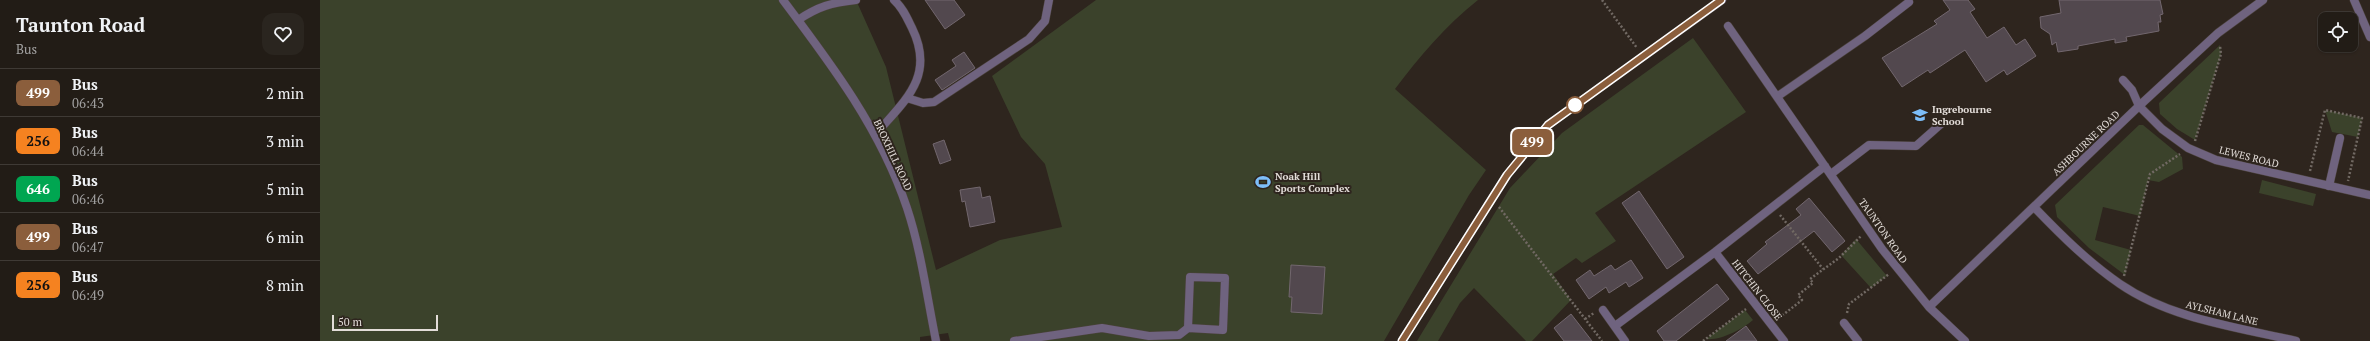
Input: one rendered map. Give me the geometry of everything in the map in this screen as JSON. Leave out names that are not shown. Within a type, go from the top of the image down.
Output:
[{"type":"street","name":"BROXHILL ROAD","points":[[783,0],[841,77],[875,136],[907,208],[936,341]]},
{"type":"street","points":[[798,20],[816,8],[831,3],[856,0]]},
{"type":"street","points":[[875,136],[907,98],[920,72],[922,55],[909,22],[900,5],[894,0]]},
{"type":"street","points":[[907,98],[923,103],[934,102],[1018,47],[1037,31],[1046,21],[1049,0]]},
{"type":"street","points":[[1402,341],[1492,199],[1526,149],[1548,125],[1722,0]]},
{"type":"street","name":"ASHBOURNE ROAD","points":[[1929,307],[2139,106],[2218,33],[2263,0]]},
{"type":"street","points":[[2354,0],[2370,36]]},
{"type":"street","points":[[1778,96],[1865,36],[1909,2]]},
{"type":"street","name":"TAUNTON ROAD","points":[[1728,26],[1897,268],[1929,307],[1965,341]]},
{"type":"street","name":"LEWES ROAD","points":[[2123,80],[2132,90],[2139,106],[2162,129],[2190,148],[2216,160],[2370,195]]},
{"type":"street","points":[[1831,174],[1868,145],[1916,146],[1942,123]]},
{"type":"street","points":[[2329,186],[2340,138]]},
{"type":"street","points":[[1615,326],[1715,252],[1825,166]]},
{"type":"street","name":"AYLSHAM LANE","points":[[2034,207],[2074,248],[2121,285],[2154,302],[2188,315],[2282,339],[2296,341]]},
{"type":"street","name":"HITCHIN CLOSE","points":[[1715,252],[1784,341]]},
{"type":"street","points":[[1014,341],[1102,328],[1149,338],[1179,335],[1188,328],[1223,330],[1225,278],[1190,277],[1188,328]]},
{"type":"street","points":[[1603,310],[1625,341]]},
{"type":"street","points":[[1844,323],[1857,340]]},
{"type":"path","points":[[1602,0],[1644,56]]},
{"type":"path","points":[[2121,285],[2128,268],[2150,174],[2190,148],[2221,54],[2218,33]]},
{"type":"path","points":[[1492,199],[1524,236],[1602,341]]},
{"type":"path","points":[[1774,206],[1823,269]]},
{"type":"path","points":[[1771,324],[1802,300],[1798,295],[1813,283],[1810,279],[1838,258],[1854,241],[1869,230]]},
{"type":"path","points":[[1844,323],[1849,304],[1897,268]]},
{"type":"path","points":[[1703,341],[1754,303]]},
{"type":"green space","points":[[320,0],[856,0],[886,67],[936,270],[1000,240],[1062,227],[1045,164],[1021,137],[992,76],[1096,0],[1478,0],[1455,20],[1434,42],[1395,89],[1486,170],[1469,195],[1384,341],[950,341],[948,333],[920,337],[920,341],[320,341]]},
{"type":"green space","points":[[1693,38],[1746,112],[1595,213],[1616,241],[1582,263],[1576,258],[1553,274],[1571,300],[1532,341],[1526,341],[1474,288],[1460,303],[1438,341],[1417,341],[1510,188],[1562,133]]},
{"type":"green space","points":[[2220,45],[2221,54],[2195,140],[2177,129],[2160,114],[2159,103]]},
{"type":"green space","points":[[2325,110],[2362,118],[2358,137],[2332,132]]},
{"type":"green space","points":[[2139,125],[2143,125],[2182,157],[2183,169],[2159,182],[2148,180],[2140,216],[2103,207],[2095,240],[2131,250],[2125,275],[2089,248],[2057,217],[2055,205]]},
{"type":"green space","points":[[2262,180],[2316,194],[2313,206],[2259,193]]},
{"type":"green space","points":[[1856,239],[1887,276],[1871,288],[1841,255]]},
{"type":"green space","points":[[1745,310],[1753,320],[1749,323],[1724,336],[1706,339]]},
{"type":"building","points":[[925,0],[954,0],[965,15],[945,29]]},
{"type":"building","points":[[1943,0],[1968,0],[1975,9],[1970,12],[1987,38],[2004,27],[2016,45],[2025,39],[2036,56],[2007,75],[2004,70],[1986,82],[1965,50],[1930,73],[1928,70],[1902,87],[1882,58],[1937,24],[1934,21],[1950,10]]},
{"type":"building","points":[[2059,0],[2160,0],[2163,14],[2160,15],[2161,22],[2158,22],[2159,31],[2126,37],[2127,41],[2115,43],[2115,39],[2078,46],[2078,49],[2058,52],[2056,42],[2052,45],[2050,34],[2041,28],[2040,17],[2061,13]]},
{"type":"building","points":[[964,52],[975,68],[942,90],[935,80],[956,66],[952,60]]},
{"type":"building","points":[[944,140],[951,160],[940,164],[933,144]]},
{"type":"building","points":[[980,187],[982,198],[990,196],[995,222],[970,227],[965,201],[962,202],[960,190]]},
{"type":"building","points":[[1639,191],[1684,257],[1667,269],[1622,203]]},
{"type":"building","points":[[1809,198],[1845,241],[1832,252],[1814,231],[1758,274],[1747,261],[1767,244],[1765,242],[1801,215],[1796,209]]},
{"type":"building","points":[[1631,260],[1643,278],[1629,287],[1626,282],[1609,293],[1606,287],[1589,299],[1576,280],[1590,270],[1594,276],[1611,265],[1615,270]]},
{"type":"building","points":[[1291,265],[1325,267],[1322,314],[1291,312],[1292,297],[1289,297]]},
{"type":"building","points":[[1717,284],[1729,299],[1676,341],[1664,341],[1657,331]]},
{"type":"building","points":[[1571,314],[1592,341],[1564,341],[1554,328]]},
{"type":"building","points":[[1746,326],[1757,341],[1726,341]]},
{"type":"bus line","name":"499","points":[[1402,341],[1507,175],[1526,149],[1548,125],[1721,0]]},
{"type":"place","name":"Ingrebourne School","points":[[1920,115]]},
{"type":"place","name":"Noak Hill Sports Complex","points":[[1263,182]]}]
